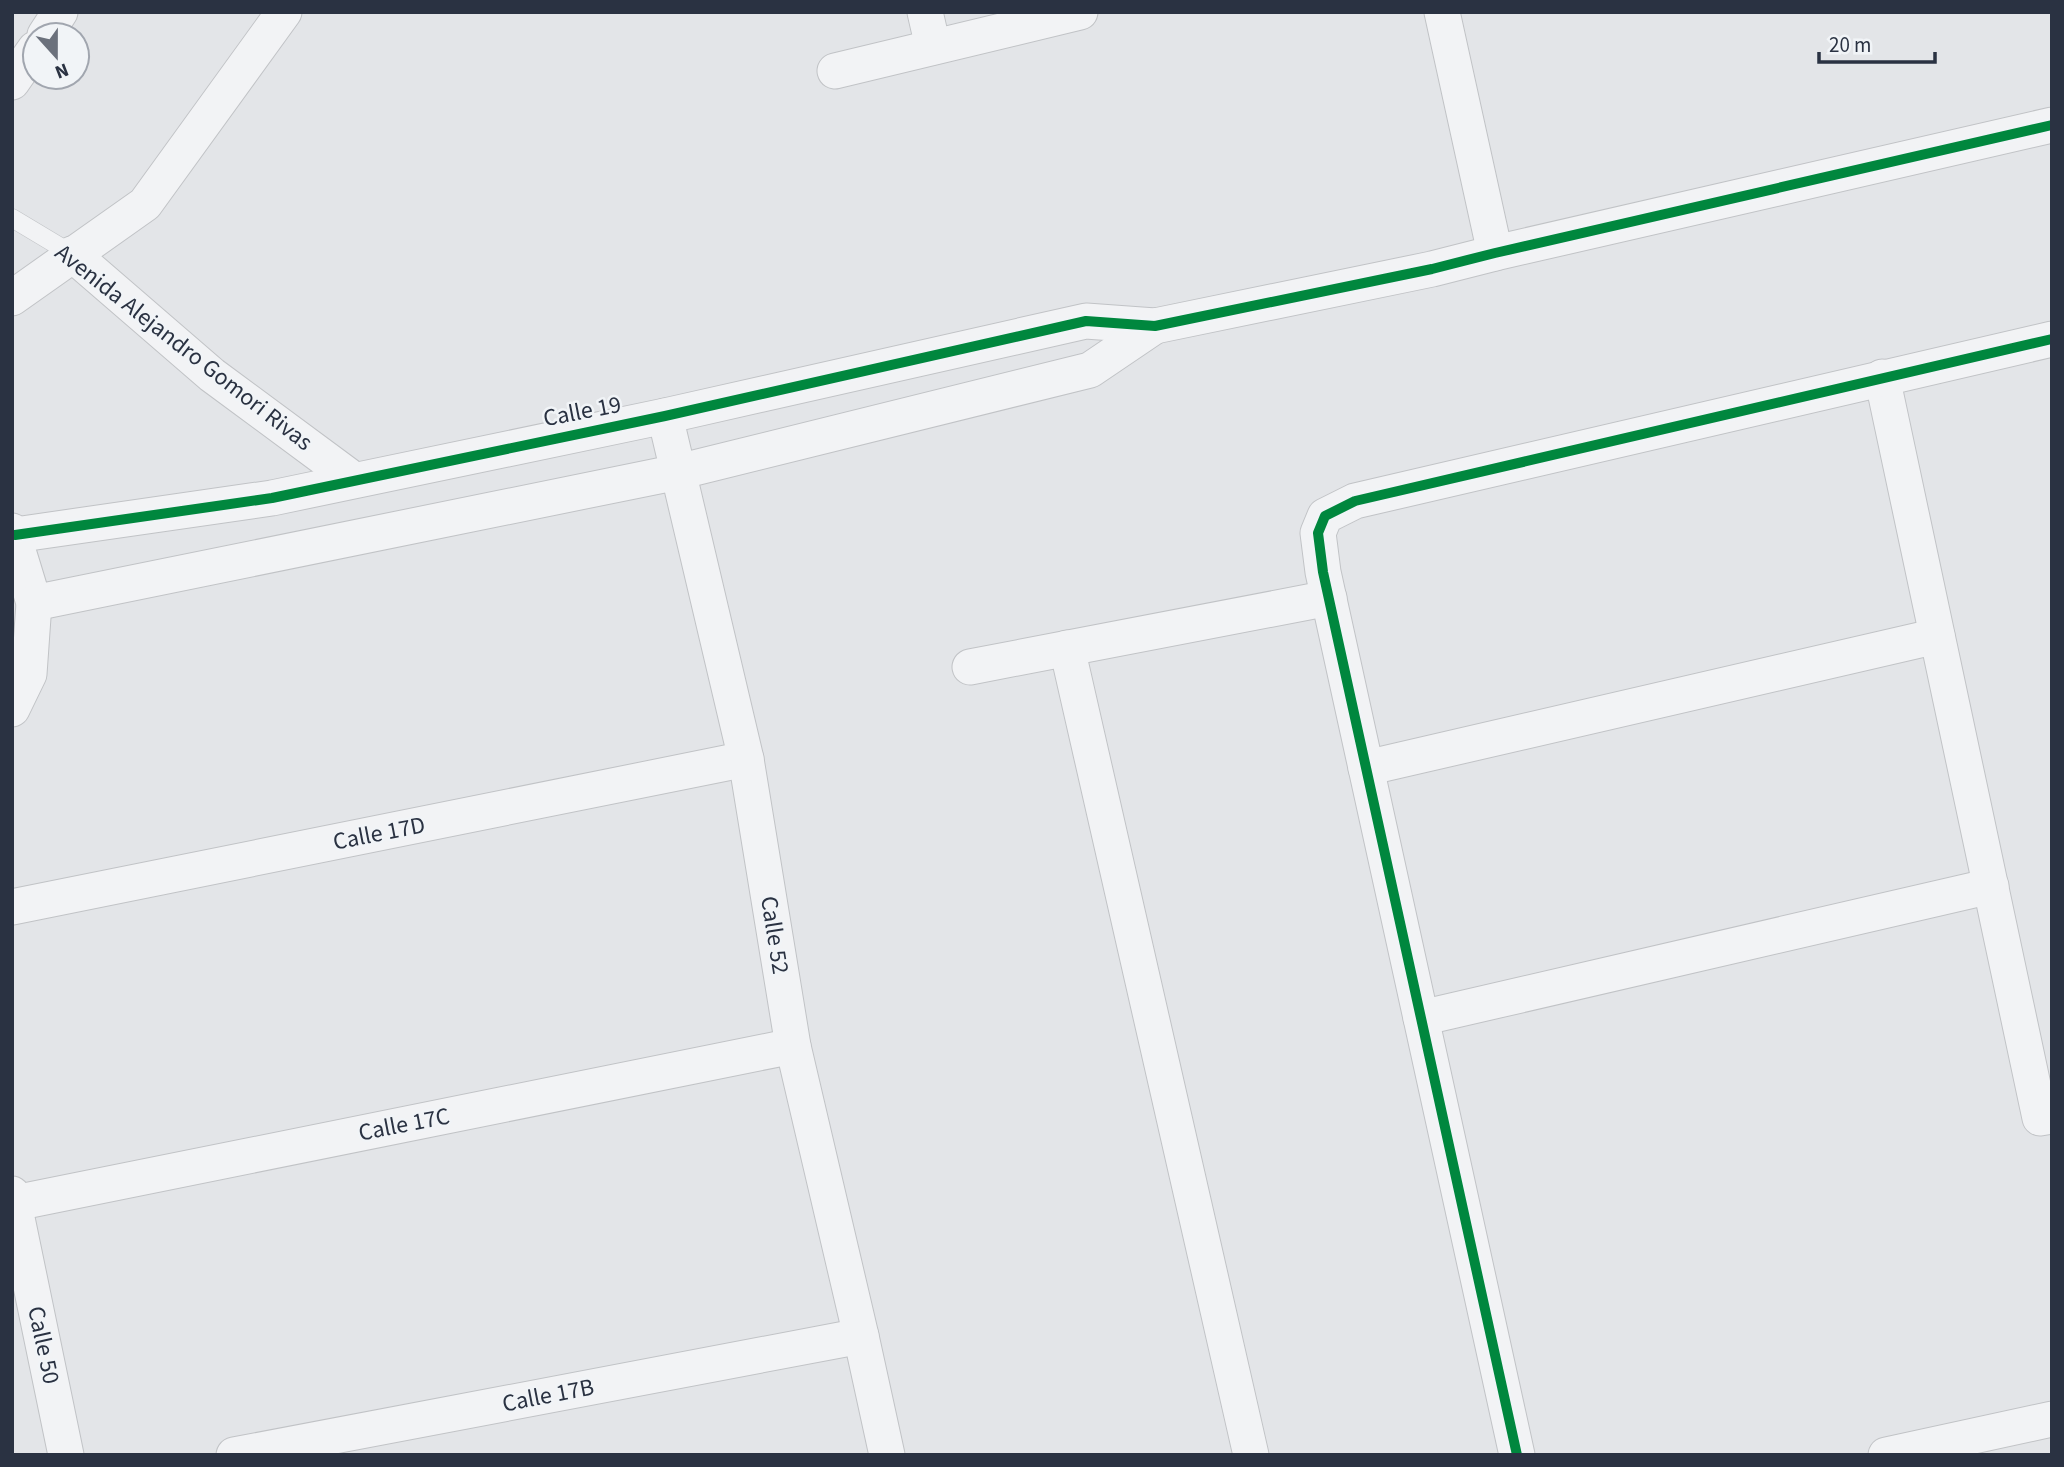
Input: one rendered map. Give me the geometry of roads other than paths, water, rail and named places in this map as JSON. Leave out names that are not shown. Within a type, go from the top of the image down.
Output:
[{"type":"street","points":[[12,298],[145,204],[284,12]]},
{"type":"street","points":[[925,12],[933,47]]},
{"type":"street","points":[[835,71],[1080,12]]},
{"type":"street","points":[[1442,12],[1495,253]]},
{"type":"street","points":[[34,603],[678,472],[1090,370],[1155,326],[1432,269],[2052,125]]},
{"type":"street","name":"Avenida Alejandro Gomori Rivas","points":[[72,254],[212,375],[354,480]]},
{"type":"street","name":"Calle 19","points":[[14,533],[272,498],[665,416],[1086,321],[1155,326]]},
{"type":"street","points":[[1517,1455],[1329,598],[1318,533],[1325,516],[1355,501],[2052,338]]},
{"type":"street","points":[[1882,377],[2040,1118],[2052,1116]]},
{"type":"street","name":"Calle 52","points":[[665,416],[746,759],[793,1046],[887,1455]]},
{"type":"street","points":[[12,709],[29,674],[34,603],[14,533]]},
{"type":"street","points":[[970,667],[1329,598]]},
{"type":"street","points":[[1366,768],[1937,636]]},
{"type":"street","points":[[1067,648],[1251,1455]]},
{"type":"street","name":"Calle 17D","points":[[12,908],[746,759]]},
{"type":"street","points":[[1421,1018],[1991,886]]},
{"type":"street","name":"Calle 17C","points":[[13,1199],[793,1046]]},
{"type":"street","name":"Calle 50","points":[[13,1199],[66,1455]]},
{"type":"street","name":"Calle 17B","points":[[234,1455],[861,1336]]},
{"type":"street","points":[[1886,1455],[2052,1419]]},
{"type":"lane","name":"Avenida Alejandro Gomori Rivas","points":[[12,218],[72,254]]}]
